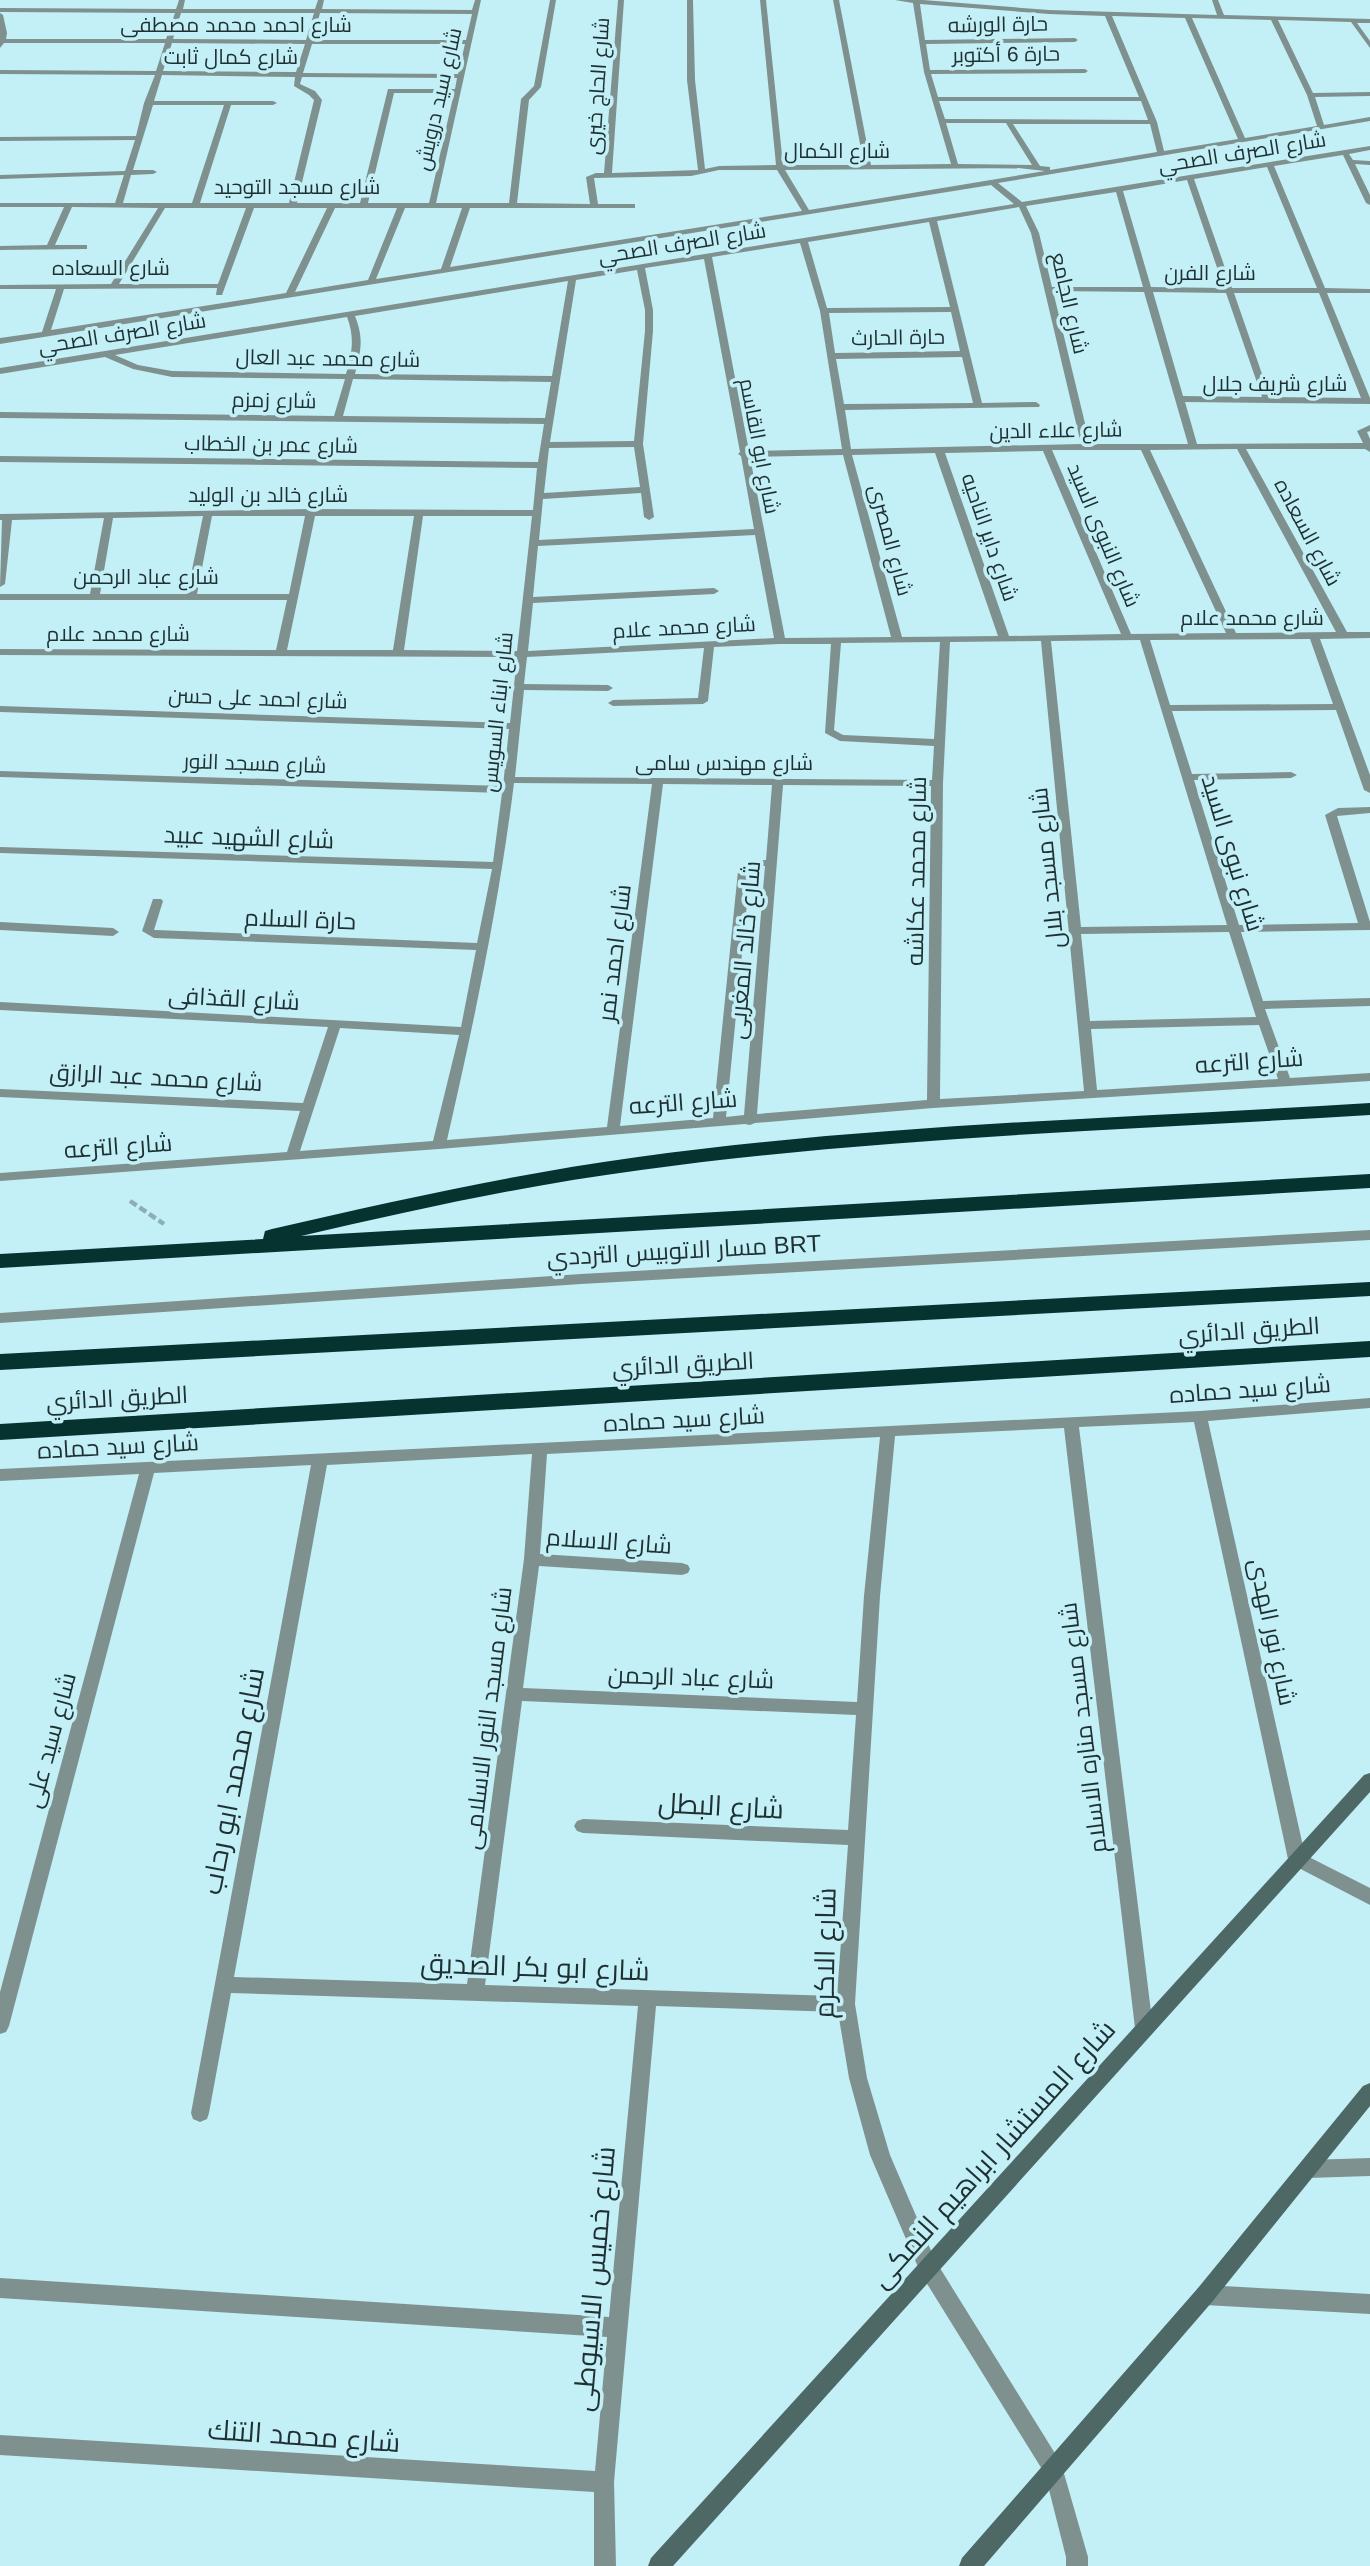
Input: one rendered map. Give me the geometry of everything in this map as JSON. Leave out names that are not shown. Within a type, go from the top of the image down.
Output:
[{"type":"highway","points":[[214,1249],[483,1189],[585,1171],[737,1151],[837,1142],[1370,1109]]},
{"type":"highway","points":[[0,1261],[1370,1181]]},
{"type":"highway","name":"الطريق الدائري","points":[[0,1362],[1370,1289]]},
{"type":"highway","name":"الطريق الدائري","points":[[0,1432],[1370,1349]]},
{"type":"street","points":[[118,205],[182,0]]},
{"type":"street","points":[[292,206],[318,100],[312,93],[296,85],[321,0]]},
{"type":"street","name":"شارع سيد درويش","points":[[432,206],[478,0]]},
{"type":"street","points":[[513,206],[525,99],[537,87],[553,0]]},
{"type":"street","name":"شارع الحاج خيرى","points":[[608,175],[621,0]]},
{"type":"street","points":[[690,0],[691,79],[702,172]]},
{"type":"street","points":[[763,0],[780,168],[807,213]]},
{"type":"street","points":[[836,0],[868,167]]},
{"type":"street","points":[[898,0],[1049,12],[1108,14],[1136,11],[1188,17],[1370,21]]},
{"type":"street","points":[[1048,0],[1049,12]]},
{"type":"street","points":[[1215,0],[1222,18]]},
{"type":"street","points":[[916,1],[927,72],[955,166]]},
{"type":"street","points":[[2,38],[0,12],[476,12]]},
{"type":"street","points":[[1108,14],[1153,122],[1161,154]]},
{"type":"street","points":[[1188,17],[1242,141]]},
{"type":"street","points":[[1274,19],[1311,95],[1321,127]]},
{"type":"street","points":[[1353,21],[1370,46]]},
{"type":"street","name":"شارع احمد محمد مصطفى","points":[[2,38],[168,42],[470,42]]},
{"type":"street","name":"حارة الورشه","points":[[921,42],[1075,40]]},
{"type":"street","name":"حارة 6 أكتوبر","points":[[927,72],[1086,71]]},
{"type":"street","name":"شارع كمال ثابت","points":[[0,72],[462,76]]},
{"type":"street","points":[[363,206],[391,91],[457,91]]},
{"type":"street","points":[[1311,95],[1370,94]]},
{"type":"street","points":[[934,99],[1143,99]]},
{"type":"street","points":[[148,103],[273,103]]},
{"type":"street","points":[[195,205],[228,103]]},
{"type":"street","name":"شارع الصرف الصحي","points":[[0,341],[807,213],[1370,119]]},
{"type":"street","points":[[940,121],[1153,122]]},
{"type":"street","points":[[1008,121],[1037,167]]},
{"type":"street","points":[[0,139],[138,138]]},
{"type":"street","name":"شارع الصرف الصحي","points":[[0,371],[1370,148]]},
{"type":"street","points":[[1345,152],[1370,203]]},
{"type":"street","points":[[1350,162],[1370,163]]},
{"type":"street","points":[[1270,165],[1369,401]]},
{"type":"street","name":"شارع الكمال","points":[[608,175],[702,172],[719,168],[955,166],[1066,170]]},
{"type":"street","points":[[0,177],[153,172]]},
{"type":"street","points":[[594,206],[590,177],[608,175]]},
{"type":"street","points":[[1190,178],[1267,400]]},
{"type":"street","name":"شارع الجامع","points":[[992,182],[1022,206],[1035,233],[1086,447]]},
{"type":"street","points":[[1119,190],[1193,446]]},
{"type":"street","name":"شارع مسجد التوحيد","points":[[0,205],[632,206]]},
{"type":"street","points":[[50,248],[69,205]]},
{"type":"street","points":[[114,286],[163,205]]},
{"type":"street","points":[[212,307],[251,206]]},
{"type":"street","points":[[285,306],[284,296],[332,206]]},
{"type":"street","points":[[371,282],[402,206]]},
{"type":"street","points":[[445,271],[467,206]]},
{"type":"street","points":[[933,221],[978,406]]},
{"type":"street","name":"شارع المصرى","points":[[804,242],[824,311],[847,452],[897,639]]},
{"type":"street","points":[[0,248],[84,247]]},
{"type":"street","name":"شارع ابو القاسم","points":[[708,257],[780,641]]},
{"type":"street","points":[[641,268],[649,310],[649,331],[638,444],[649,517]]},
{"type":"street","name":"شارع ابناء السويس","points":[[439,1145],[466,1031],[498,866],[509,785],[538,496],[554,379],[572,279]]},
{"type":"street","name":"شارع السعاده","points":[[0,287],[222,286]]},
{"type":"street","points":[[46,334],[61,287]]},
{"type":"street","name":"شارع الفرن","points":[[1049,289],[1370,290]]},
{"type":"street","points":[[824,311],[954,309]]},
{"type":"street","points":[[290,314],[296,323]]},
{"type":"street","points":[[338,419],[358,341],[350,314]]},
{"type":"street","name":"شارع محمد عبد العال","points":[[104,353],[136,367],[172,374],[554,379]]},
{"type":"street","name":"حارة الحارث","points":[[831,356],[965,354]]},
{"type":"street","name":"شارع شريف جلال","points":[[1180,399],[1369,401]]},
{"type":"street","points":[[839,407],[1036,405]]},
{"type":"street","name":"شارع زمزم","points":[[0,415],[548,421]]},
{"type":"street","points":[[1369,447],[1362,431],[1370,428]]},
{"type":"street","points":[[545,445],[638,444]]},
{"type":"street","name":"شارع السعاده","points":[[1240,446],[1343,635]]},
{"type":"street","name":"شارع علاء الدين","points":[[743,454],[1086,447],[1369,447]]},
{"type":"street","points":[[1144,447],[1233,636]]},
{"type":"street","name":"شارع النبوى السيد","points":[[1046,448],[1126,637]]},
{"type":"street","name":"شارع داير الناحيه","points":[[939,450],[1004,637]]},
{"type":"street","name":"شارع عمر بن الخطاب","points":[[0,459],[542,465]]},
{"type":"street","points":[[538,496],[645,490]]},
{"type":"street","points":[[281,653],[311,512]]},
{"type":"street","name":"شارع خالد بن الوليد","points":[[4,517],[311,512],[536,513]]},
{"type":"street","points":[[191,597],[208,513]]},
{"type":"street","points":[[398,654],[419,513]]},
{"type":"street","points":[[94,597],[109,515]]},
{"type":"street","points":[[0,584],[4,517]]},
{"type":"street","points":[[534,543],[758,532]]},
{"type":"street","points":[[528,600],[714,591]]},
{"type":"street","name":"شارع عباد الرحمن","points":[[0,597],[293,597]]},
{"type":"street","name":"شارع محمد علام","points":[[0,652],[521,654],[780,641],[1370,635]]},
{"type":"street","name":"شارع نبوى السيد","points":[[1144,636],[1263,1021],[1285,1081]]},
{"type":"street","points":[[1314,636],[1370,790]]},
{"type":"street","name":"شارع محمد عكاشه","points":[[933,1104],[937,783],[945,638]]},
{"type":"street","name":"شارع مسجد بلال","points":[[1046,638],[1091,1094]]},
{"type":"street","points":[[836,640],[829,731],[831,735],[840,738],[940,743]]},
{"type":"street","points":[[613,703],[701,702],[705,698],[709,645]]},
{"type":"street","points":[[519,687],[608,688]]},
{"type":"street","points":[[1167,708],[1340,706]]},
{"type":"street","name":"شارع احمد على حسن","points":[[0,709],[515,726]]},
{"type":"street","name":"شارع مسجد النور","points":[[0,774],[509,785]]},
{"type":"street","points":[[1188,777],[1292,775]]},
{"type":"street","name":"شارع مهندس سامى","points":[[509,785],[658,781],[937,783]]},
{"type":"street","name":"شارع احمد نمر","points":[[613,1130],[658,781]]},
{"type":"street","name":"شارع خالد المغربى","points":[[750,1121],[778,782]]},
{"type":"street","points":[[1074,931],[1368,926],[1331,815],[1338,811],[1370,810]]},
{"type":"street","name":"شارع الشهيد عبيد","points":[[0,850],[498,866]]},
{"type":"street","points":[[719,1123],[744,872],[758,863],[773,863]]},
{"type":"street","name":"حارة السلام","points":[[157,901],[148,931],[154,934],[483,947]]},
{"type":"street","points":[[0,926],[113,932]]},
{"type":"street","points":[[1258,1005],[1370,1002]]},
{"type":"street","name":"شارع القذافى","points":[[0,1006],[466,1031]]},
{"type":"street","points":[[1086,1025],[1263,1021]]},
{"type":"street","points":[[292,1156],[335,1024]]},
{"type":"street","name":"شارع الترعه","points":[[0,1177],[750,1121],[933,1104],[1370,1077]]},
{"type":"street","name":"شارع محمد عبد الرازق","points":[[0,1093],[310,1107]]},
{"type":"street","name":"مسار الاتوبيس الترددي BRT","points":[[0,1318],[581,1279],[1370,1236]]},
{"type":"street","name":"شارع سيد حماده","points":[[0,1475],[1200,1416],[1370,1403]]},
{"type":"street","name":"شارع نور الهدى","points":[[1200,1416],[1297,1859]]},
{"type":"street","name":"شارع مسجد مناره الاسلام","points":[[1071,1422],[1144,2028]]},
{"type":"street","name":"شارع الاكرم","points":[[888,1432],[865,1709],[846,2004],[858,2078],[880,2155],[928,2267],[1054,2470],[1077,2566]]},
{"type":"street","name":"شارع مسجد النور الاسلامى","points":[[475,1993],[532,1559],[540,1449]]},
{"type":"street","name":"شارع محمد ابو رحاب","points":[[200,2113],[320,1459]]},
{"type":"street","name":"شارع سيد على","points":[[0,2026],[148,1467]]},
{"type":"street","name":"شارع الاسلام","points":[[532,1559],[682,1569]]},
{"type":"street","name":"شارع عباد الرحمن","points":[[514,1694],[865,1709]]},
{"type":"street","name":"شارع المستشار ابراهيم النمكى","points":[[659,2566],[1370,1780]]},
{"type":"street","name":"شارع البطل","points":[[583,1826],[857,1838]]},
{"type":"street","points":[[1297,1859],[1370,1897]]},
{"type":"street","name":"شارع ابو بكر الصديق","points":[[222,1985],[846,2004]]},
{"type":"street","name":"شارع خميس الاسيوطى","points":[[605,2566],[604,2482],[648,1998]]},
{"type":"street","points":[[970,2566],[1205,2295],[1370,2092]]},
{"type":"street","points":[[1308,2169],[1370,2167]]},
{"type":"street","points":[[0,2288],[618,2328]]},
{"type":"street","points":[[1205,2295],[1370,2304]]},
{"type":"street","name":"شارع محمد التنك","points":[[0,2445],[604,2482]]},
{"type":"path","points":[[130,1202],[166,1225]]}]
